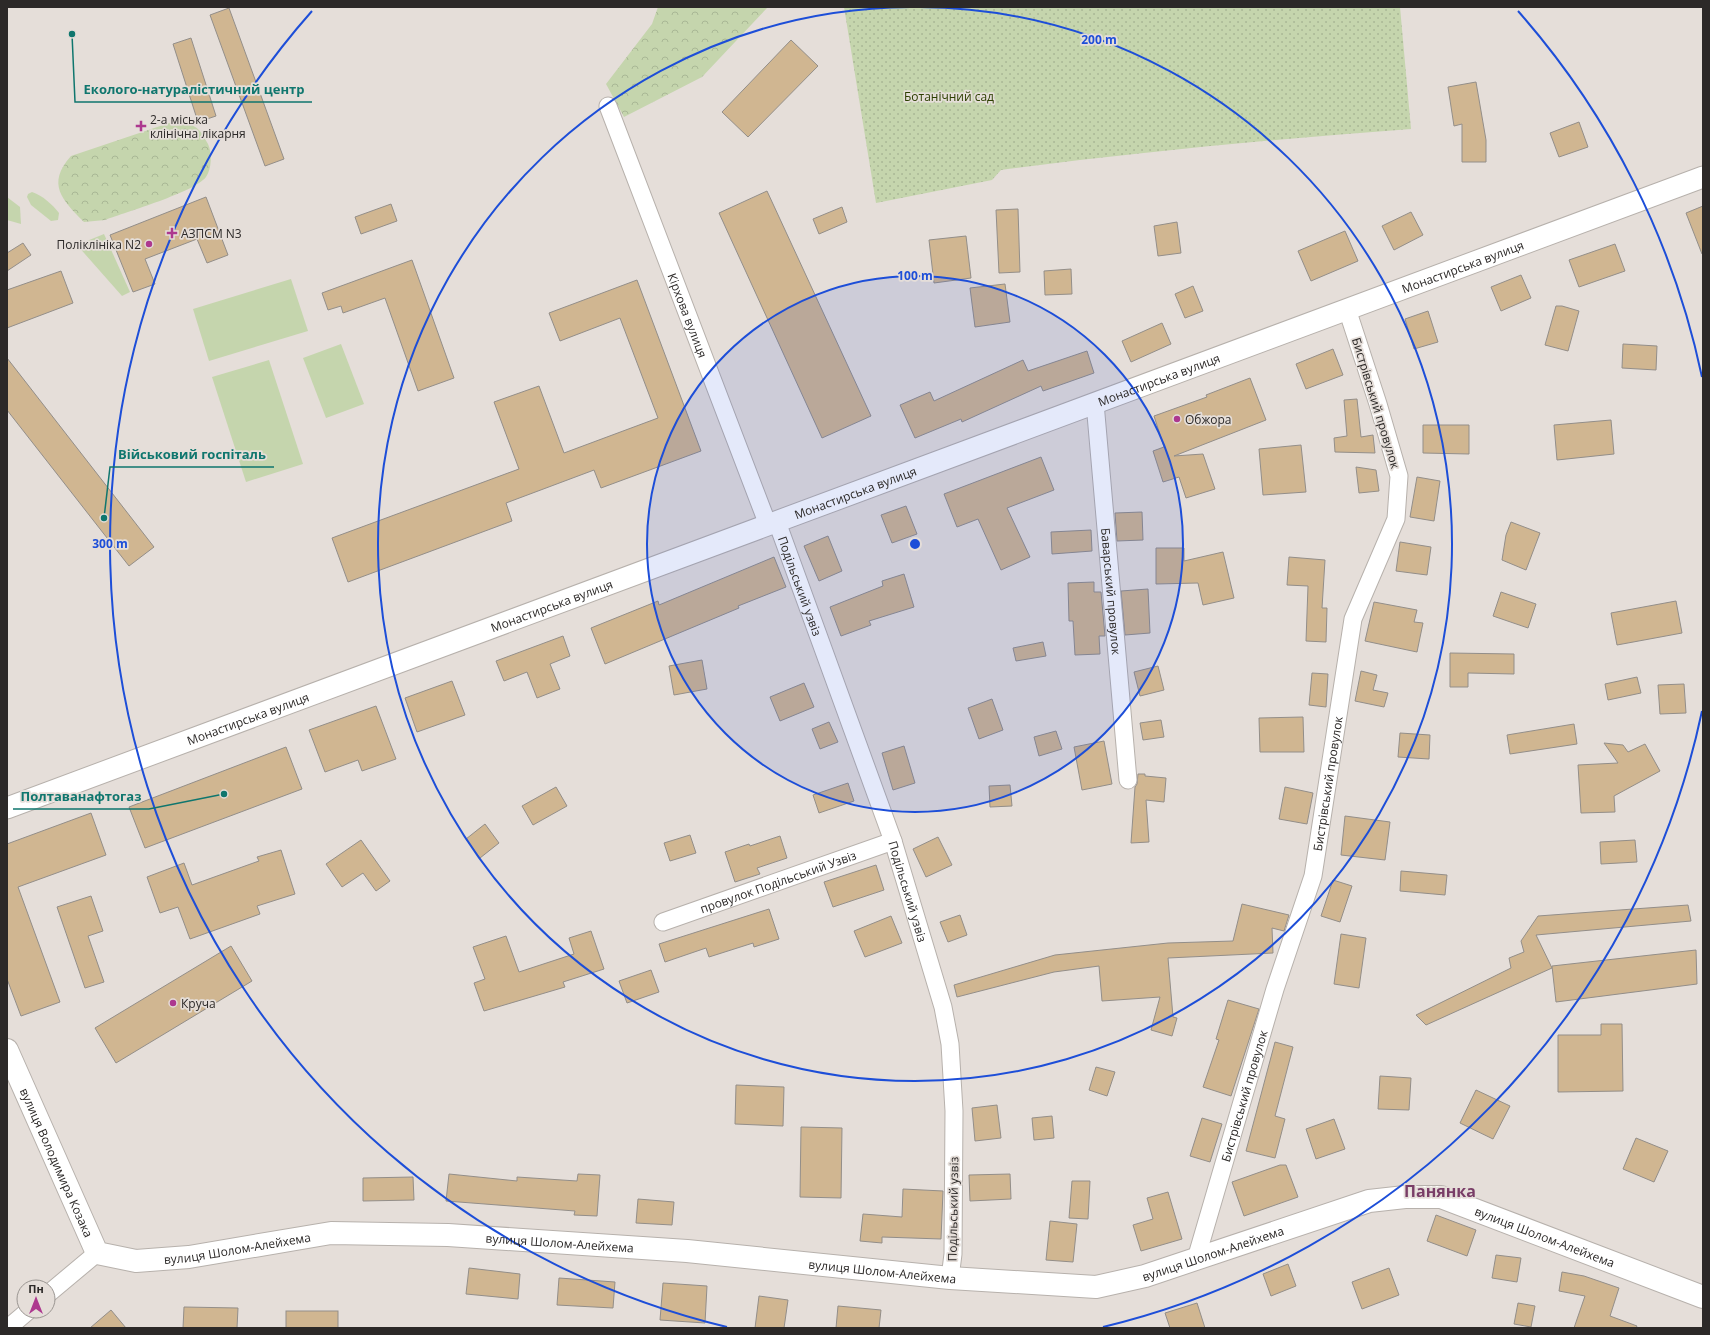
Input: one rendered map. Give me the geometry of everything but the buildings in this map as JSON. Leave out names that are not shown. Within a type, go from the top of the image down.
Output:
[{"type":"main road","name":"вулиця Володимира Козака","points":[[7,1050],[97,1253]]},
{"type":"main road","name":"вулиця Шолом-Алейхема","points":[[97,1253],[136,1261],[189,1257],[331,1233],[448,1235],[687,1251],[950,1278],[1096,1287],[1145,1276],[1369,1201],[1405,1197],[1441,1197],[1703,1297]]},
{"type":"street","name":"Кірхова вулиця","points":[[608,106],[773,523]]},
{"type":"street","name":"Монастирська вулиця","points":[[7,808],[1703,177]]},
{"type":"street","name":"Бистрівський провулок","points":[[1196,1259],[1200,1241],[1275,989],[1313,876],[1353,620],[1396,520],[1399,476],[1378,404],[1347,309]]},
{"type":"street","name":"Баварський провулок","points":[[1095,403],[1128,780]]},
{"type":"street","name":"Подільський узвіз","points":[[773,523],[893,841],[943,1007],[950,1044],[954,1111],[953,1254],[950,1278]]},
{"type":"street","name":"провулок Подільський Узвіз","points":[[663,922],[893,841]]},
{"type":"street","points":[[56,1287],[97,1253]]},
{"type":"street","points":[[8,1328],[19,1319]]},
{"type":"green space","points":[[658,7],[768,7],[702,77],[624,117],[606,84],[652,24]]},
{"type":"green space","name":"Ботанічний сад","points":[[844,7],[1400,7],[1411,129],[1206,146],[1001,170],[992,180],[876,203]]},
{"type":"green space","points":[[175,121],[192,125],[198,129],[208,144],[211,156],[209,170],[206,177],[189,189],[143,207],[105,220],[84,222],[64,199],[58,183],[59,175],[63,166],[71,156]]},
{"type":"green space","points":[[32,192],[36,193],[54,207],[59,213],[58,220],[51,221],[31,205],[27,197],[28,194]]},
{"type":"green space","points":[[7,197],[20,207],[21,224],[7,220]]},
{"type":"green space","points":[[104,234],[130,292],[122,296],[77,245]]},
{"type":"green space","points":[[291,279],[308,331],[209,361],[193,309]]},
{"type":"green space","points":[[341,344],[364,404],[326,418],[303,358]]},
{"type":"green space","points":[[269,360],[303,464],[246,482],[212,377]]},
{"type":"place","name":"Еколого-натуралістичний центр","points":[[72,34]]},
{"type":"place","name":"2-а міська клінічна лікарня","points":[[141,126]]},
{"type":"place","name":"АЗПСМ N3","points":[[172,233]]},
{"type":"place","name":"Поліклініка N2","points":[[149,244]]},
{"type":"place","name":"Обжора","points":[[1177,419]]},
{"type":"place","name":"Військовий госпіталь","points":[[104,518]]},
{"type":"place","name":"Полтаванафтогаз","points":[[224,794]]},
{"type":"place","name":"Круча","points":[[173,1003]]},
{"type":"district","name":"Панянка","points":[[1440,1191]]}]
